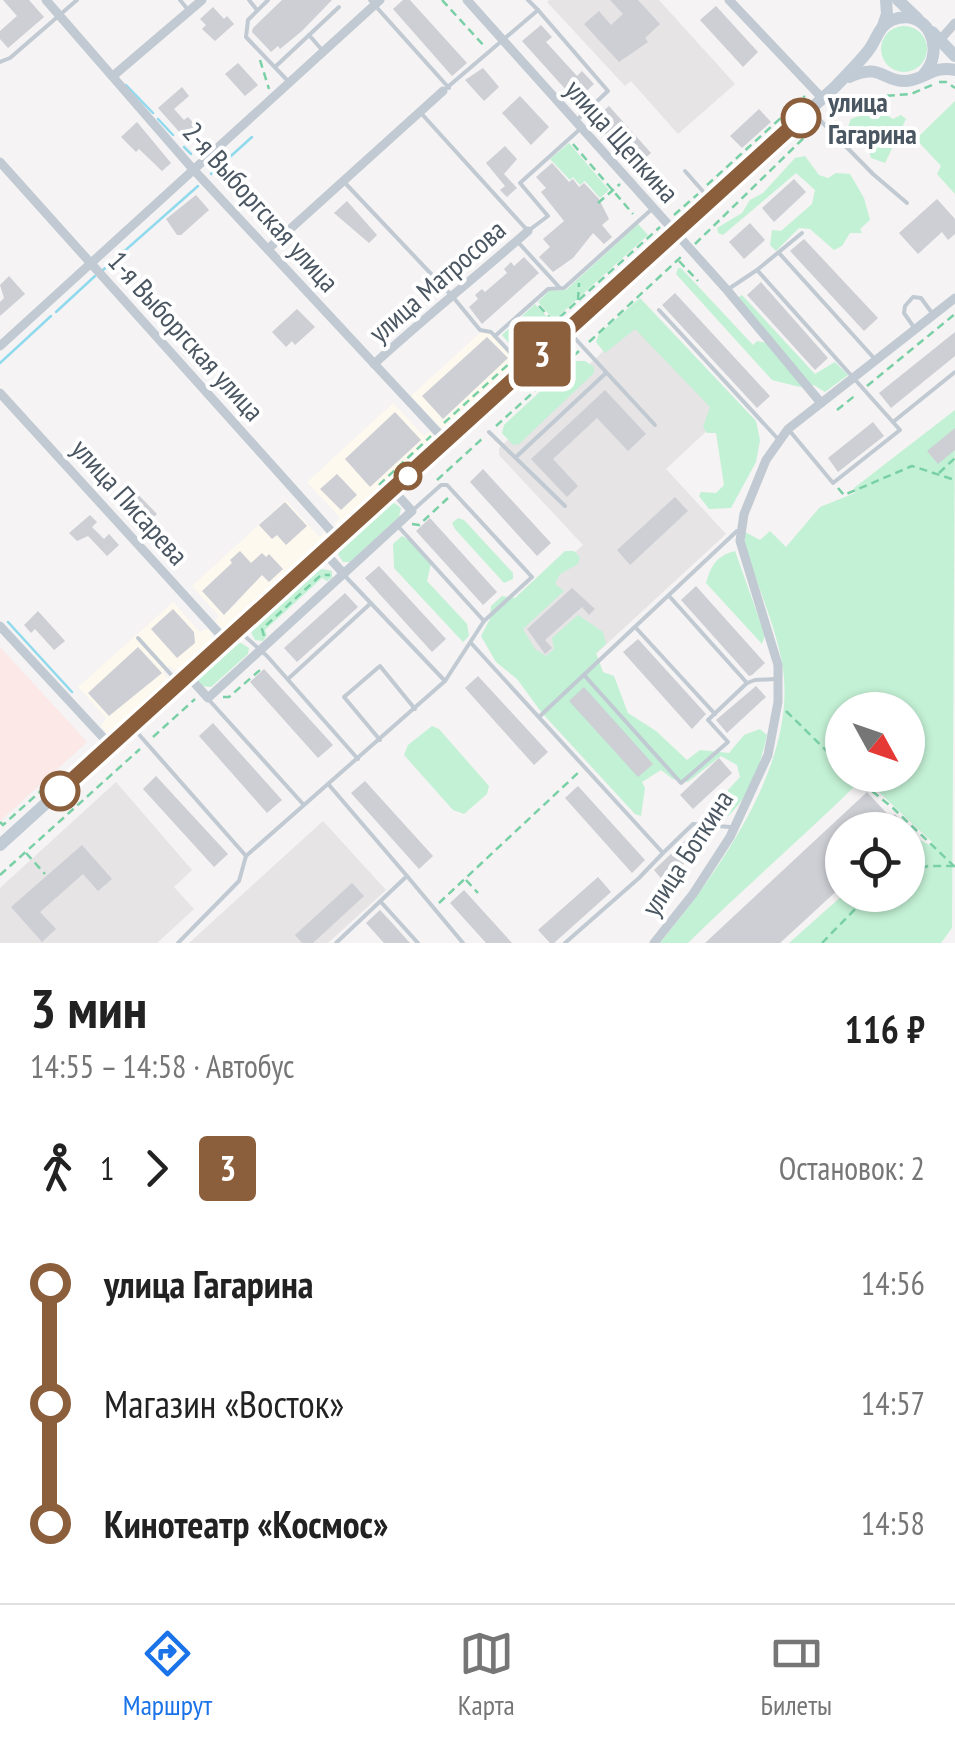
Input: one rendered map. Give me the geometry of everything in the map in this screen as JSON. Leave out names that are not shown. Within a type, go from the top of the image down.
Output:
[{"type":"main road","points":[[835,87],[873,44],[883,26],[886,0]]},
{"type":"main road","points":[[898,0],[955,56]]},
{"type":"main road","points":[[883,26],[904,18],[924,25],[933,36],[936,50],[924,74]]},
{"type":"main road","points":[[873,44],[874,56],[883,72],[894,79],[906,81],[936,68],[955,70]]},
{"type":"main road","points":[[0,846],[568,331],[669,228],[810,110],[818,93],[859,72],[883,72]]},
{"type":"street","name":"2-я Выборгская улица","points":[[46,0],[192,168],[446,442]]},
{"type":"street","points":[[113,76],[202,0]]},
{"type":"street","name":"улица Щепкина","points":[[467,0],[727,290],[821,404]]},
{"type":"street","points":[[729,0],[818,93]]},
{"type":"street","points":[[0,346],[375,2]]},
{"type":"street","points":[[940,40],[955,23]]},
{"type":"street","points":[[268,249],[446,89]]},
{"type":"street","name":"1-я Выборгская улица","points":[[0,162],[339,540]]},
{"type":"street","name":"улица Матросова","points":[[374,364],[528,232]]},
{"type":"street","name":"улица Боткина","points":[[654,943],[694,894],[735,828],[768,755],[778,702],[778,665],[740,548],[750,498],[778,439],[788,429],[955,298]]},
{"type":"street","name":"улица Писарева","points":[[0,393],[226,641]]},
{"type":"street","points":[[184,680],[208,698],[341,571],[400,529],[412,511],[393,490]]},
{"type":"street","points":[[324,553],[341,571]]},
{"type":"street","points":[[0,626],[111,746]]},
{"type":"lane","points":[[0,62],[10,58],[77,0]]},
{"type":"lane","points":[[180,0],[190,11]]},
{"type":"lane","points":[[248,0],[257,10]]},
{"type":"lane","points":[[268,0],[247,22],[246,34],[288,81]]},
{"type":"lane","points":[[420,112],[528,232],[548,216],[520,183],[568,139],[608,92],[528,0]]},
{"type":"lane","points":[[375,2],[446,89],[538,10]]},
{"type":"lane","points":[[275,67],[338,7]]},
{"type":"lane","points":[[308,36],[323,50]]},
{"type":"lane","points":[[810,110],[907,203]]},
{"type":"lane","points":[[684,171],[707,195]]},
{"type":"lane","points":[[343,180],[480,330],[492,332],[525,369]]},
{"type":"lane","points":[[495,336],[548,289],[560,288],[579,274],[652,209]]},
{"type":"lane","points":[[727,290],[802,233]]},
{"type":"lane","points":[[517,241],[560,288]]},
{"type":"lane","points":[[779,253],[877,361]]},
{"type":"lane","points":[[758,270],[900,430],[833,483],[788,429]]},
{"type":"lane","points":[[916,330],[904,313],[913,298],[921,298],[934,316]]},
{"type":"lane","points":[[659,310],[778,439]]},
{"type":"lane","points":[[568,331],[655,425]]},
{"type":"lane","points":[[892,422],[955,372]]},
{"type":"lane","points":[[517,456],[606,373]]},
{"type":"lane","points":[[489,432],[565,506]]},
{"type":"lane","points":[[178,943],[239,881],[246,856],[445,681],[484,621],[532,577],[448,485],[441,485],[412,511]]},
{"type":"lane","points":[[539,716],[741,528]]},
{"type":"lane","points":[[400,529],[484,621]]},
{"type":"lane","points":[[341,571],[445,681]]},
{"type":"lane","points":[[669,596],[747,684]]},
{"type":"lane","points":[[288,679],[371,603]]},
{"type":"lane","points":[[636,628],[714,714]]},
{"type":"lane","points":[[238,630],[288,679],[358,759]]},
{"type":"lane","points":[[138,638],[184,680]]},
{"type":"lane","points":[[471,643],[662,853]]},
{"type":"lane","points":[[380,740],[344,696],[380,666],[415,709]]},
{"type":"lane","points":[[584,674],[681,783],[728,742],[708,720],[747,684],[773,678],[779,681]]},
{"type":"lane","points":[[208,698],[303,804]]},
{"type":"lane","points":[[131,727],[246,856]]},
{"type":"lane","points":[[329,785],[463,943]]},
{"type":"lane","points":[[565,943],[693,824],[735,828]]},
{"type":"lane","points":[[336,943],[408,876]]},
{"type":"lane","points":[[381,902],[418,943]]},
{"type":"path","points":[[442,0],[490,53]]},
{"type":"path","points":[[260,52],[260,68],[270,85],[267,100]]},
{"type":"path","points":[[435,481],[689,250],[846,99],[911,94],[940,82],[955,88]]},
{"type":"path","points":[[374,489],[515,358],[707,195],[818,93]]},
{"type":"path","points":[[568,139],[639,221]]},
{"type":"path","points":[[598,203],[625,180]]},
{"type":"path","points":[[125,252],[130,258]]},
{"type":"path","points":[[678,260],[698,281]]},
{"type":"path","points":[[578,302],[579,274]]},
{"type":"path","points":[[534,301],[555,323]]},
{"type":"path","points":[[837,410],[955,314]]},
{"type":"path","points":[[938,474],[955,458]]},
{"type":"path","points":[[833,483],[844,494],[912,466],[955,480]]},
{"type":"path","points":[[400,529],[419,525],[454,492]]},
{"type":"path","points":[[0,875],[147,743],[208,698],[229,697],[250,679],[264,636],[262,629],[321,575],[341,571]]},
{"type":"path","points":[[778,702],[825,749]]},
{"type":"path","points":[[434,908],[585,767]]},
{"type":"path","points":[[873,792],[896,812]]},
{"type":"path","points":[[925,840],[955,867]]},
{"type":"path","points":[[25,852],[45,874]]},
{"type":"path","points":[[925,867],[955,867]]},
{"type":"path","points":[[465,879],[478,893]]},
{"type":"path","points":[[822,943],[852,912]]},
{"type":"shaded area","points":[[549,0],[659,0],[735,84],[678,134],[631,81],[625,86]]},
{"type":"shaded area","points":[[640,317],[728,411],[666,469],[726,534],[547,699],[487,634],[583,545],[499,455],[499,448]]},
{"type":"shaded area","points":[[481,332],[494,334],[514,356],[516,368],[450,429],[442,429],[411,396]]},
{"type":"shaded area","points":[[393,403],[424,436],[430,431],[435,440],[383,484],[344,525],[337,526],[334,524],[340,518],[307,482]]},
{"type":"shaded area","points":[[286,500],[319,537],[325,532],[327,542],[229,630],[221,628],[215,621],[219,616],[192,586]]},
{"type":"shaded area","points":[[173,602],[200,632],[211,632],[213,645],[180,674],[169,666],[163,671],[170,682],[160,693],[147,696],[148,703],[108,735],[101,726],[106,718],[78,687]]},
{"type":"shaded area","points":[[0,647],[87,742],[0,821]]},
{"type":"shaded area","points":[[116,782],[192,870],[174,887],[194,909],[157,943],[0,943],[0,888]]},
{"type":"shaded area","points":[[323,821],[386,890],[328,943],[189,943]]},
{"type":"green space","points":[[904,26],[920,33],[927,49],[920,65],[904,72],[888,65],[881,49],[888,33]]},
{"type":"green space","points":[[955,101],[955,194],[937,174],[941,166],[916,139]]},
{"type":"green space","points":[[872,111],[906,119],[885,163],[871,158],[867,143],[855,141],[853,132],[847,129],[851,119]]},
{"type":"green space","points":[[569,143],[609,190],[600,198],[585,181],[580,185],[573,177],[570,180],[550,159]]},
{"type":"green space","points":[[805,156],[819,175],[828,178],[836,173],[850,174],[864,198],[870,220],[860,229],[862,233],[850,233],[842,246],[834,250],[810,229],[799,228],[776,251],[770,245],[772,230],[781,231],[812,204],[815,190],[796,173],[723,235],[718,233],[717,228],[742,213],[750,200],[763,193],[795,158]]},
{"type":"green space","points":[[638,224],[648,235],[554,320],[538,302],[549,291],[566,290]]},
{"type":"green space","points":[[678,268],[753,345],[757,341],[767,343],[737,298],[742,295],[815,374],[835,362],[848,375],[825,392],[814,385],[800,387],[772,380],[676,274]]},
{"type":"green space","points":[[640,298],[756,421],[760,440],[756,462],[731,508],[709,509],[699,496],[701,492],[716,493],[724,485],[716,433],[707,433],[703,427],[710,407],[635,329],[605,353],[596,342],[599,334]]},
{"type":"green space","points":[[535,304],[552,322],[517,353],[502,335]]},
{"type":"green space","points":[[573,361],[585,361],[594,367],[594,373],[519,444],[513,445],[502,433],[504,425]]},
{"type":"green space","points":[[955,410],[952,928],[941,943],[789,943],[825,911],[925,912],[925,842],[932,842],[925,835],[925,812],[900,812],[879,792],[925,792],[925,692],[825,692],[825,792],[848,792],[688,943],[660,943],[706,883],[750,813],[779,738],[784,701],[782,663],[745,547],[745,532],[760,540],[770,531],[786,547],[820,507],[855,493],[854,488]]},
{"type":"green space","points":[[393,502],[401,508],[399,517],[350,562],[343,562],[338,554],[342,545]]},
{"type":"green space","points":[[458,518],[513,573],[513,579],[504,583],[455,529],[452,523]]},
{"type":"green space","points":[[402,536],[431,563],[427,581],[467,624],[469,636],[463,642],[394,568],[393,544]]},
{"type":"green space","points":[[565,551],[574,551],[580,557],[578,564],[560,574],[555,584],[564,591],[523,629],[535,649],[546,656],[554,649],[552,638],[578,615],[603,632],[606,644],[596,653],[603,672],[614,676],[628,713],[656,731],[687,760],[700,750],[729,753],[744,735],[760,729],[767,735],[753,779],[727,817],[704,816],[740,777],[737,765],[721,756],[688,782],[673,779],[661,770],[642,782],[645,788],[641,816],[635,814],[542,713],[517,679],[496,662],[481,636],[490,619],[491,606],[502,596],[515,598]]},
{"type":"green space","points":[[735,551],[765,635],[762,644],[706,583],[715,563]]},
{"type":"green space","points":[[322,569],[332,571],[332,578],[322,578],[265,630],[263,641],[255,640],[251,632],[255,623],[308,575]]},
{"type":"green space","points":[[233,643],[249,648],[248,654],[211,687],[202,686],[198,680],[201,673]]},
{"type":"green space","points":[[432,726],[439,729],[489,786],[487,794],[464,814],[453,810],[404,755],[408,745]]},
{"type":"building","points":[[3,0],[29,0],[44,17],[8,48],[0,39],[0,31],[17,16]]},
{"type":"building","points":[[282,0],[332,0],[302,31],[271,52],[252,32]]},
{"type":"building","points":[[403,0],[410,0],[467,63],[452,76],[393,9]]},
{"type":"building","points":[[610,0],[638,0],[660,24],[645,38],[648,42],[619,62],[584,24],[599,11],[611,25],[623,14]]},
{"type":"building","points":[[716,6],[758,52],[743,67],[700,20]]},
{"type":"building","points":[[213,7],[234,24],[215,41],[202,29],[206,25],[200,19]]},
{"type":"building","points":[[541,25],[552,37],[546,42],[577,76],[582,71],[594,84],[576,101],[522,41]]},
{"type":"building","points":[[238,63],[258,85],[245,96],[225,74]]},
{"type":"building","points":[[483,68],[499,87],[484,101],[465,80]]},
{"type":"building","points":[[182,87],[189,96],[174,109],[202,132],[190,144],[158,108]]},
{"type":"building","points":[[520,96],[549,127],[531,145],[502,113]]},
{"type":"building","points":[[609,106],[651,153],[635,167],[593,120]]},
{"type":"building","points":[[759,109],[771,122],[742,148],[730,136]]},
{"type":"building","points":[[137,122],[171,163],[162,171],[121,137]]},
{"type":"building","points":[[505,146],[517,159],[504,174],[517,188],[507,197],[500,190],[505,186],[486,163]]},
{"type":"building","points":[[552,163],[569,182],[573,179],[579,187],[584,183],[599,199],[609,219],[602,225],[612,237],[604,244],[593,233],[573,258],[553,272],[539,257],[550,247],[543,239],[564,221],[541,192],[546,188],[536,177]]},
{"type":"building","points":[[794,179],[806,192],[774,222],[762,208]]},
{"type":"building","points":[[196,195],[209,210],[177,235],[166,219]]},
{"type":"building","points":[[937,199],[955,219],[955,234],[948,240],[942,232],[918,254],[899,233]]},
{"type":"building","points":[[347,201],[377,235],[369,243],[334,213]]},
{"type":"building","points":[[750,223],[765,240],[744,259],[729,242]]},
{"type":"building","points":[[804,239],[878,318],[864,331],[790,251]]},
{"type":"building","points":[[524,257],[539,273],[482,324],[469,307],[478,299],[475,295],[482,289],[485,292],[507,273],[504,269],[511,262],[514,266]]},
{"type":"building","points":[[9,276],[25,294],[0,316],[0,302],[4,298],[0,285]]},
{"type":"building","points":[[761,282],[828,358],[815,370],[747,295]]},
{"type":"building","points":[[675,293],[770,396],[757,408],[662,305]]},
{"type":"building","points":[[297,309],[315,327],[295,345],[292,341],[286,347],[272,332]]},
{"type":"building","points":[[955,332],[955,356],[891,408],[879,393]]},
{"type":"building","points":[[487,337],[508,358],[443,419],[422,396]]},
{"type":"building","points":[[605,390],[646,434],[628,451],[597,418],[553,459],[578,486],[567,497],[531,459]]},
{"type":"building","points":[[395,412],[421,440],[370,487],[345,459]]},
{"type":"building","points":[[873,422],[884,436],[838,472],[828,458]]},
{"type":"building","points":[[955,428],[955,450],[938,464],[927,451]]},
{"type":"building","points":[[483,469],[551,543],[537,556],[470,482]]},
{"type":"building","points":[[337,474],[357,495],[341,510],[320,489]]},
{"type":"building","points":[[127,483],[157,514],[144,526],[116,493]]},
{"type":"building","points":[[675,497],[688,511],[630,565],[617,550]]},
{"type":"building","points":[[285,502],[307,526],[286,545],[277,535],[272,539],[259,525]]},
{"type":"building","points":[[90,515],[97,522],[92,527],[104,539],[109,534],[119,545],[107,556],[88,536],[77,541],[69,533]]},
{"type":"building","points":[[430,518],[497,592],[483,605],[416,531]]},
{"type":"building","points":[[240,551],[251,563],[262,553],[266,557],[269,554],[283,569],[269,582],[262,575],[224,615],[202,591]]},
{"type":"building","points":[[379,566],[446,639],[432,652],[365,578]]},
{"type":"building","points":[[696,586],[765,663],[752,675],[681,600]]},
{"type":"building","points":[[572,588],[595,609],[589,615],[582,607],[545,640],[552,648],[545,654],[527,629]]},
{"type":"building","points":[[345,593],[358,607],[297,662],[284,648]]},
{"type":"building","points":[[173,609],[194,632],[195,643],[177,658],[151,629]]},
{"type":"building","points":[[38,611],[65,641],[54,650],[35,629],[31,633],[24,625]]},
{"type":"building","points":[[638,639],[706,714],[692,729],[623,652]]},
{"type":"building","points":[[138,647],[162,673],[109,716],[88,693]]},
{"type":"building","points":[[264,669],[333,745],[318,758],[250,682]]},
{"type":"building","points":[[478,676],[548,752],[534,765],[465,688]]},
{"type":"building","points":[[756,686],[766,697],[727,733],[716,720]]},
{"type":"building","points":[[584,687],[653,764],[638,777],[569,701]]},
{"type":"building","points":[[213,723],[282,800],[267,813],[199,736]]},
{"type":"building","points":[[719,758],[732,773],[693,809],[680,795]]},
{"type":"building","points":[[156,776],[228,854],[214,867],[143,789]]},
{"type":"building","points":[[365,781],[433,856],[419,869],[351,793]]},
{"type":"building","points":[[578,786],[645,860],[632,873],[565,798]]},
{"type":"building","points":[[867,792],[885,812],[846,812]]},
{"type":"building","points":[[825,831],[825,902],[780,943],[705,943]]},
{"type":"building","points":[[694,832],[705,845],[664,882],[654,870]]},
{"type":"building","points":[[82,845],[112,879],[98,891],[83,874],[40,912],[56,929],[42,942],[11,907]]},
{"type":"building","points":[[598,877],[611,892],[550,943],[538,930]]},
{"type":"building","points":[[352,883],[364,896],[313,943],[302,943],[295,935]]},
{"type":"building","points":[[464,890],[512,943],[486,943],[450,903]]},
{"type":"building","points":[[380,910],[410,943],[384,943],[366,923]]},
{"type":"waterway","points":[[126,85],[153,113]]},
{"type":"waterway","points":[[158,119],[173,135]]},
{"type":"waterway","points":[[211,174],[252,137]]},
{"type":"waterway","points":[[184,147],[191,154]]},
{"type":"waterway","points":[[103,270],[198,186]]},
{"type":"waterway","points":[[56,312],[95,276]]},
{"type":"waterway","points":[[0,363],[51,316]]},
{"type":"waterway","points":[[8,622],[72,692]]},
{"type":"bus line","name":"3","points":[[60,791],[801,118]]},
{"type":"place","name":"улица Гагарина","points":[[801,118]]}]
